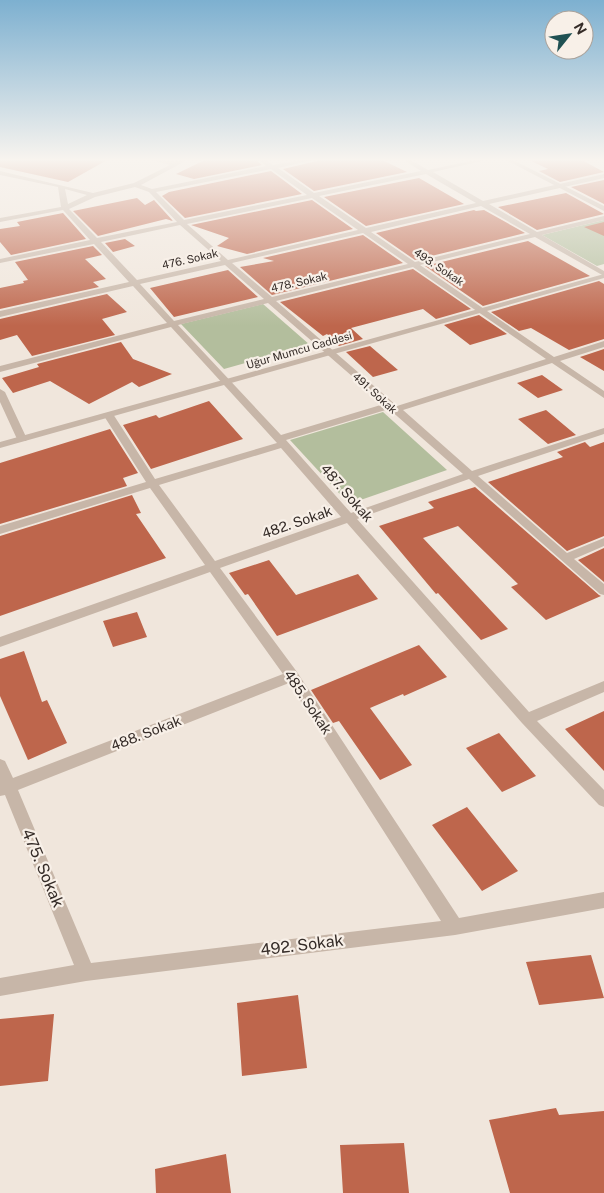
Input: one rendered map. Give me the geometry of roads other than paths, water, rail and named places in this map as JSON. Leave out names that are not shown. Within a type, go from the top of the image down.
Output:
[{"type":"street","points":[[0,220],[29,215]]},
{"type":"street","name":"487. Sokak","points":[[71,215],[134,284],[228,382],[527,719],[604,800]]},
{"type":"street","name":"491. Sokak","points":[[174,215],[330,354],[604,591]]},
{"type":"street","points":[[0,261],[223,215]]},
{"type":"street","name":"493. Sokak","points":[[342,215],[604,396]]},
{"type":"street","name":"476. Sokak","points":[[0,314],[438,215]]},
{"type":"street","points":[[501,215],[604,275]]},
{"type":"street","name":"478. Sokak","points":[[0,369],[173,324],[416,266],[604,218]]},
{"type":"street","name":"Uğur Mumcu Caddesi","points":[[0,445],[483,311],[604,275]]},
{"type":"street","points":[[0,530],[281,441],[604,344]]},
{"type":"street","points":[[0,392],[22,439]]},
{"type":"street","name":"485. Sokak","points":[[109,416],[152,483],[292,676],[455,927]]},
{"type":"street","name":"482. Sokak","points":[[0,642],[470,475],[604,431]]},
{"type":"street","points":[[565,558],[604,542]]},
{"type":"street","name":"488. Sokak","points":[[4,789],[292,676]]},
{"type":"street","points":[[527,719],[604,686]]},
{"type":"street","name":"475. Sokak","points":[[0,765],[4,789],[86,972]]},
{"type":"street","name":"492. Sokak","points":[[0,987],[86,972],[455,927],[604,900]]}]
